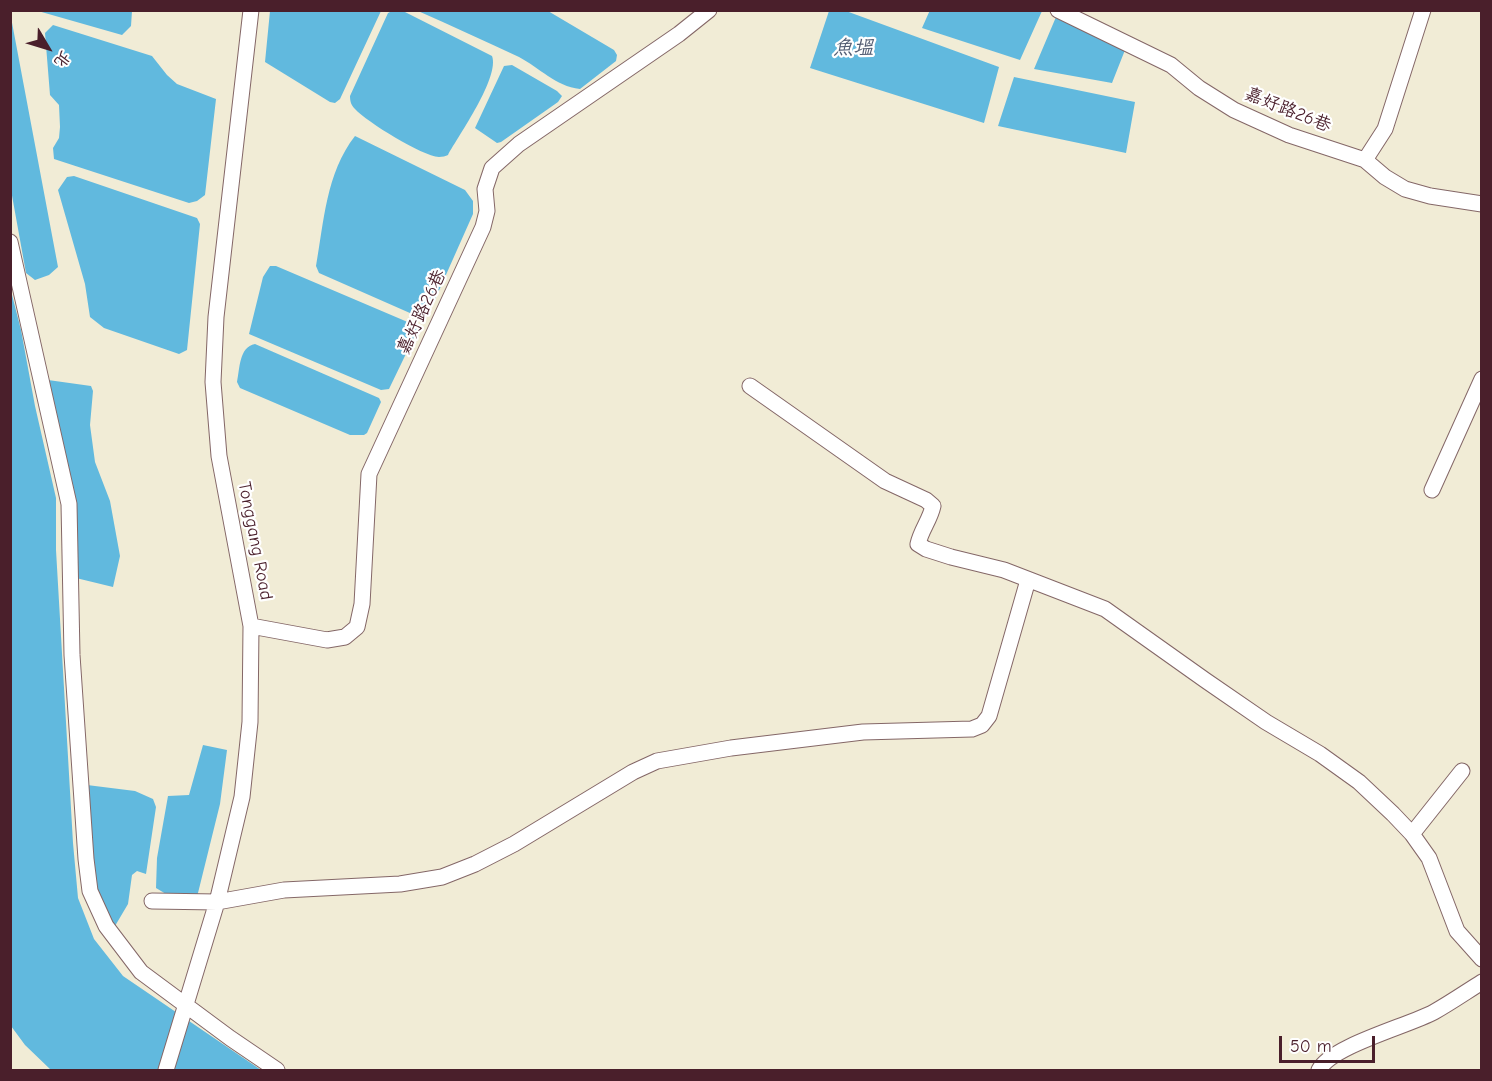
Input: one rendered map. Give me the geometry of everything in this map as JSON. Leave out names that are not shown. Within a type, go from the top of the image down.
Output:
[{"type":"street","name":"Tonggang Road","points":[[166,1071],[217,902],[242,797],[250,722],[251,626],[219,456],[213,382],[216,317],[251,10]]},
{"type":"street","name":"嘉好路26巷","points":[[251,626],[327,640],[345,637],[357,627],[362,604],[369,474],[483,227],[487,211],[485,189],[492,168],[519,144],[679,34],[709,10]]},
{"type":"street","name":"嘉好路26巷","points":[[1058,10],[1170,65],[1199,88],[1234,110],[1289,135],[1365,160]]},
{"type":"street","points":[[1423,10],[1385,129],[1365,160],[1385,177],[1405,189],[1430,196],[1482,204]]},
{"type":"street","points":[[10,242],[69,504],[72,655],[90,891],[106,926],[141,972],[185,1009],[277,1071]]},
{"type":"street","points":[[1432,490],[1482,379]]},
{"type":"street","points":[[750,386],[885,481],[926,500],[933,506],[918,544],[943,554],[1004,570],[1105,609],[1214,686],[1320,754],[1359,782],[1412,834],[1429,858],[1457,931],[1482,958]]},
{"type":"street","points":[[152,901],[217,902],[284,890],[341,889],[400,884],[442,877],[475,864],[514,844],[633,772],[657,761],[731,748],[863,732],[972,729],[982,725],[989,716],[1028,580]]},
{"type":"street","points":[[1412,834],[1462,771]]},
{"type":"street","points":[[1319,1071],[1323,1064],[1342,1051],[1433,1013],[1482,982]]},
{"type":"water","points":[[394,10],[403,11],[492,56],[493,65],[490,78],[469,120],[446,156],[431,155],[395,138],[361,115],[351,103],[350,96],[388,13]]},
{"type":"water","name":"魚塭","points":[[930,10],[1042,11],[1020,60],[922,28]]},
{"type":"water","points":[[38,11],[132,11],[131,26],[122,35]]},
{"type":"water","points":[[270,11],[381,11],[340,99],[335,103],[265,62]]},
{"type":"water","points":[[418,11],[548,11],[614,50],[617,55],[616,61],[580,89],[571,87],[555,80],[519,57]]},
{"type":"water","name":"魚塭","points":[[829,11],[846,11],[999,67],[984,123],[810,68]]},
{"type":"water","points":[[10,12],[58,267],[49,275],[35,280],[26,273],[11,190]]},
{"type":"water","points":[[1056,17],[1125,50],[1112,83],[1034,69]]},
{"type":"water","points":[[53,25],[152,56],[177,84],[216,99],[205,195],[189,203],[54,159],[53,148],[59,138],[59,105],[50,95],[45,33]]},
{"type":"water","points":[[512,65],[562,96],[558,102],[497,143],[475,128],[504,66]]},
{"type":"water","points":[[1014,77],[1135,102],[1126,153],[998,126]]},
{"type":"water","points":[[355,136],[465,190],[473,201],[473,214],[433,304],[428,312],[419,317],[319,273],[316,266],[332,182],[345,150]]},
{"type":"water","points":[[74,176],[197,218],[200,224],[187,350],[179,354],[104,328],[90,317],[85,284],[58,190],[67,177]]},
{"type":"water","points":[[270,266],[276,266],[417,326],[417,331],[389,389],[381,390],[249,334],[263,277]]},
{"type":"water","points":[[10,287],[56,498],[56,550],[78,898],[94,939],[123,976],[261,1070],[51,1070],[25,1045],[11,1026]]},
{"type":"water","points":[[255,344],[379,398],[381,402],[367,433],[350,435],[240,388],[237,382],[241,359],[246,349]]},
{"type":"water","points":[[48,380],[91,386],[93,391],[90,425],[95,462],[110,501],[120,556],[113,587],[76,578]]},
{"type":"water","points":[[203,745],[227,750],[220,804],[197,897],[166,894],[156,888],[157,858],[168,796],[189,795]]},
{"type":"water","points":[[87,785],[135,791],[153,799],[156,807],[146,874],[137,871],[132,875],[128,904],[115,926],[106,916],[95,881]]}]
